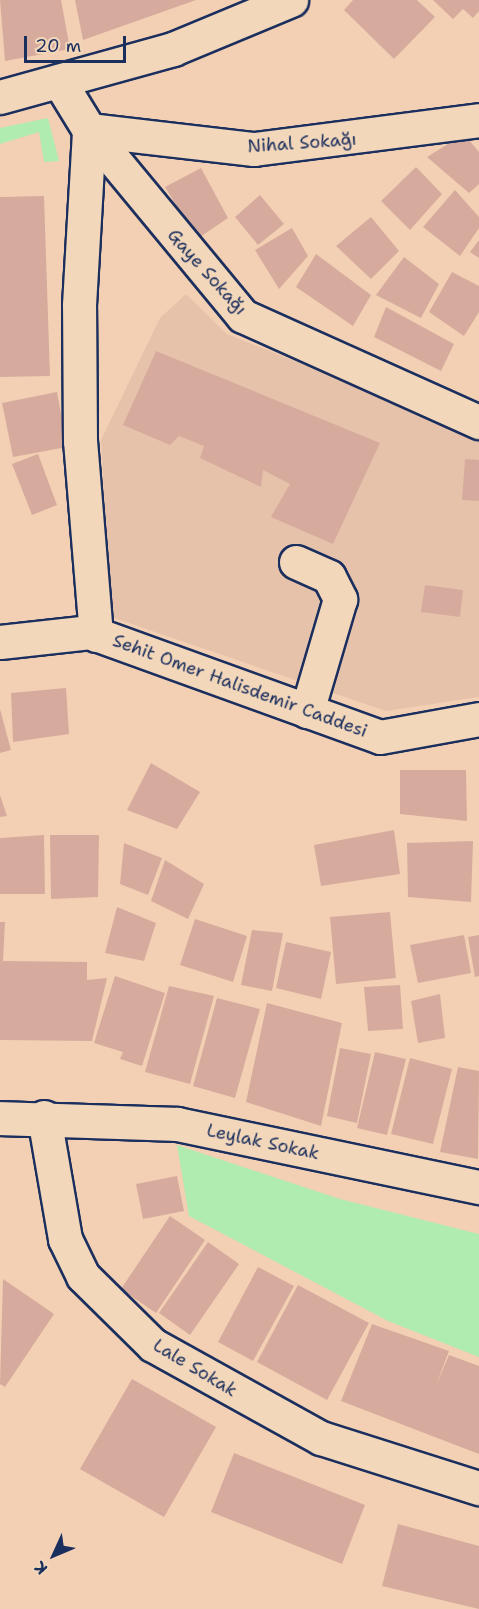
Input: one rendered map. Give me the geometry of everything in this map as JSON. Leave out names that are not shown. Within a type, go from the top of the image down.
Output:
[{"type":"street","points":[[0,97],[173,49],[291,0]]},
{"type":"street","name":"Gaye Sokağı","points":[[59,81],[89,130],[243,316],[479,422]]},
{"type":"street","name":"Nihal Sokağı","points":[[89,130],[254,149],[477,117]]},
{"type":"street","points":[[89,130],[80,272],[80,441],[96,634]]},
{"type":"street","points":[[296,562],[329,577],[340,599],[307,711]]},
{"type":"street","name":"Sehit Omer Halisdemir Caddesi","points":[[0,642],[96,634],[380,737],[479,719]]},
{"type":"street","name":"Leylak Sokak","points":[[0,1118],[44,1117],[177,1124],[479,1187]]},
{"type":"street","name":"Lale Sokak","points":[[44,1117],[65,1239],[83,1276],[153,1345],[321,1438],[479,1488]]},
{"type":"shaded area","points":[[186,294],[227,334],[479,434],[479,697],[386,711],[111,617],[101,440],[160,318]]},
{"type":"green space","points":[[48,118],[59,161],[44,162],[39,132],[0,144],[0,128]]},
{"type":"green space","points":[[177,1145],[340,1199],[479,1234],[479,1357],[388,1321],[189,1216]]},
{"type":"building","points":[[0,0],[61,0],[70,49],[5,61]]},
{"type":"building","points":[[75,0],[196,0],[83,40]]},
{"type":"building","points":[[353,0],[417,0],[435,17],[394,59],[344,10]]},
{"type":"building","points":[[433,0],[479,0],[479,11],[473,18],[463,9],[453,19]]},
{"type":"building","points":[[464,134],[479,152],[479,184],[469,193],[427,157]]},
{"type":"building","points":[[416,167],[442,194],[410,230],[381,201]]},
{"type":"building","points":[[201,168],[228,218],[197,239],[165,187]]},
{"type":"building","points":[[455,190],[479,217],[479,228],[460,256],[423,227]]},
{"type":"building","points":[[260,195],[284,224],[258,245],[235,217]]},
{"type":"building","points":[[44,196],[50,376],[0,377],[0,197]]},
{"type":"building","points":[[371,217],[399,251],[371,279],[336,246]]},
{"type":"building","points":[[292,228],[308,256],[279,289],[255,250]]},
{"type":"building","points":[[479,240],[479,258],[470,252]]},
{"type":"building","points":[[316,254],[371,295],[353,326],[296,287]]},
{"type":"building","points":[[404,257],[439,284],[421,318],[376,295]]},
{"type":"building","points":[[452,272],[479,286],[479,312],[464,336],[429,312]]},
{"type":"building","points":[[386,307],[454,344],[441,371],[374,337]]},
{"type":"building","points":[[156,351],[380,443],[333,544],[271,517],[290,484],[263,470],[261,487],[200,458],[204,446],[179,436],[170,445],[123,425]]},
{"type":"building","points":[[57,392],[67,447],[13,457],[2,403]]},
{"type":"building","points":[[38,454],[57,505],[32,515],[12,464]]},
{"type":"building","points":[[465,459],[479,460],[479,501],[462,500]]},
{"type":"building","points":[[425,585],[463,590],[460,617],[421,612]]},
{"type":"building","points":[[66,688],[69,734],[13,742],[11,693]]},
{"type":"building","points":[[0,709],[11,750],[0,753]]},
{"type":"building","points":[[151,763],[200,792],[177,829],[127,810]]},
{"type":"building","points":[[400,770],[466,770],[467,821],[400,814]]},
{"type":"building","points":[[0,795],[7,816],[0,817]]},
{"type":"building","points":[[394,830],[400,874],[321,886],[314,845]]},
{"type":"building","points":[[44,835],[45,894],[0,894],[0,838]]},
{"type":"building","points":[[50,835],[99,835],[98,897],[51,899]]},
{"type":"building","points":[[473,841],[471,902],[408,897],[407,843]]},
{"type":"building","points":[[124,843],[162,858],[148,895],[120,884]]},
{"type":"building","points":[[165,860],[204,884],[188,919],[151,901]]},
{"type":"building","points":[[117,907],[156,923],[144,961],[105,953]]},
{"type":"building","points":[[390,912],[396,978],[336,984],[330,917]]},
{"type":"building","points":[[195,919],[247,936],[233,982],[180,965]]},
{"type":"building","points":[[0,922],[5,922],[3,961],[87,962],[87,980],[107,978],[92,1041],[0,1040]]},
{"type":"building","points":[[252,930],[283,933],[272,991],[241,985]]},
{"type":"building","points":[[464,935],[471,973],[418,983],[410,945]]},
{"type":"building","points":[[479,935],[479,976],[475,977],[468,937]]},
{"type":"building","points":[[286,942],[331,952],[321,999],[276,988]]},
{"type":"building","points":[[115,976],[165,993],[142,1066],[120,1059],[123,1052],[94,1043]]},
{"type":"building","points":[[400,985],[403,1029],[368,1031],[364,987]]},
{"type":"building","points":[[169,986],[214,996],[190,1084],[145,1072]]},
{"type":"building","points":[[440,994],[445,1038],[418,1043],[411,1001]]},
{"type":"building","points":[[217,998],[260,1009],[235,1098],[193,1086]]},
{"type":"building","points":[[267,1003],[342,1023],[321,1126],[246,1102]]},
{"type":"building","points":[[340,1048],[371,1054],[357,1123],[327,1116]]},
{"type":"building","points":[[375,1052],[406,1059],[387,1135],[357,1128]]},
{"type":"building","points":[[410,1058],[452,1069],[433,1144],[391,1134]]},
{"type":"building","points":[[458,1067],[479,1071],[478,1159],[440,1152]]},
{"type":"building","points":[[177,1176],[184,1211],[143,1219],[136,1184]]},
{"type":"building","points":[[170,1216],[205,1240],[156,1313],[121,1289]]},
{"type":"building","points":[[208,1242],[239,1264],[190,1335],[159,1313]]},
{"type":"building","points":[[258,1267],[294,1286],[253,1361],[218,1342]]},
{"type":"building","points":[[3,1279],[54,1314],[5,1387],[0,1384]]},
{"type":"building","points":[[298,1285],[369,1323],[327,1400],[257,1362]]},
{"type":"building","points":[[372,1324],[449,1351],[436,1385],[449,1355],[479,1366],[479,1454],[341,1401]]},
{"type":"building","points":[[132,1379],[216,1427],[164,1517],[80,1469]]},
{"type":"building","points":[[234,1453],[365,1505],[342,1564],[211,1512]]},
{"type":"building","points":[[398,1524],[479,1546],[479,1609],[382,1586]]}]
